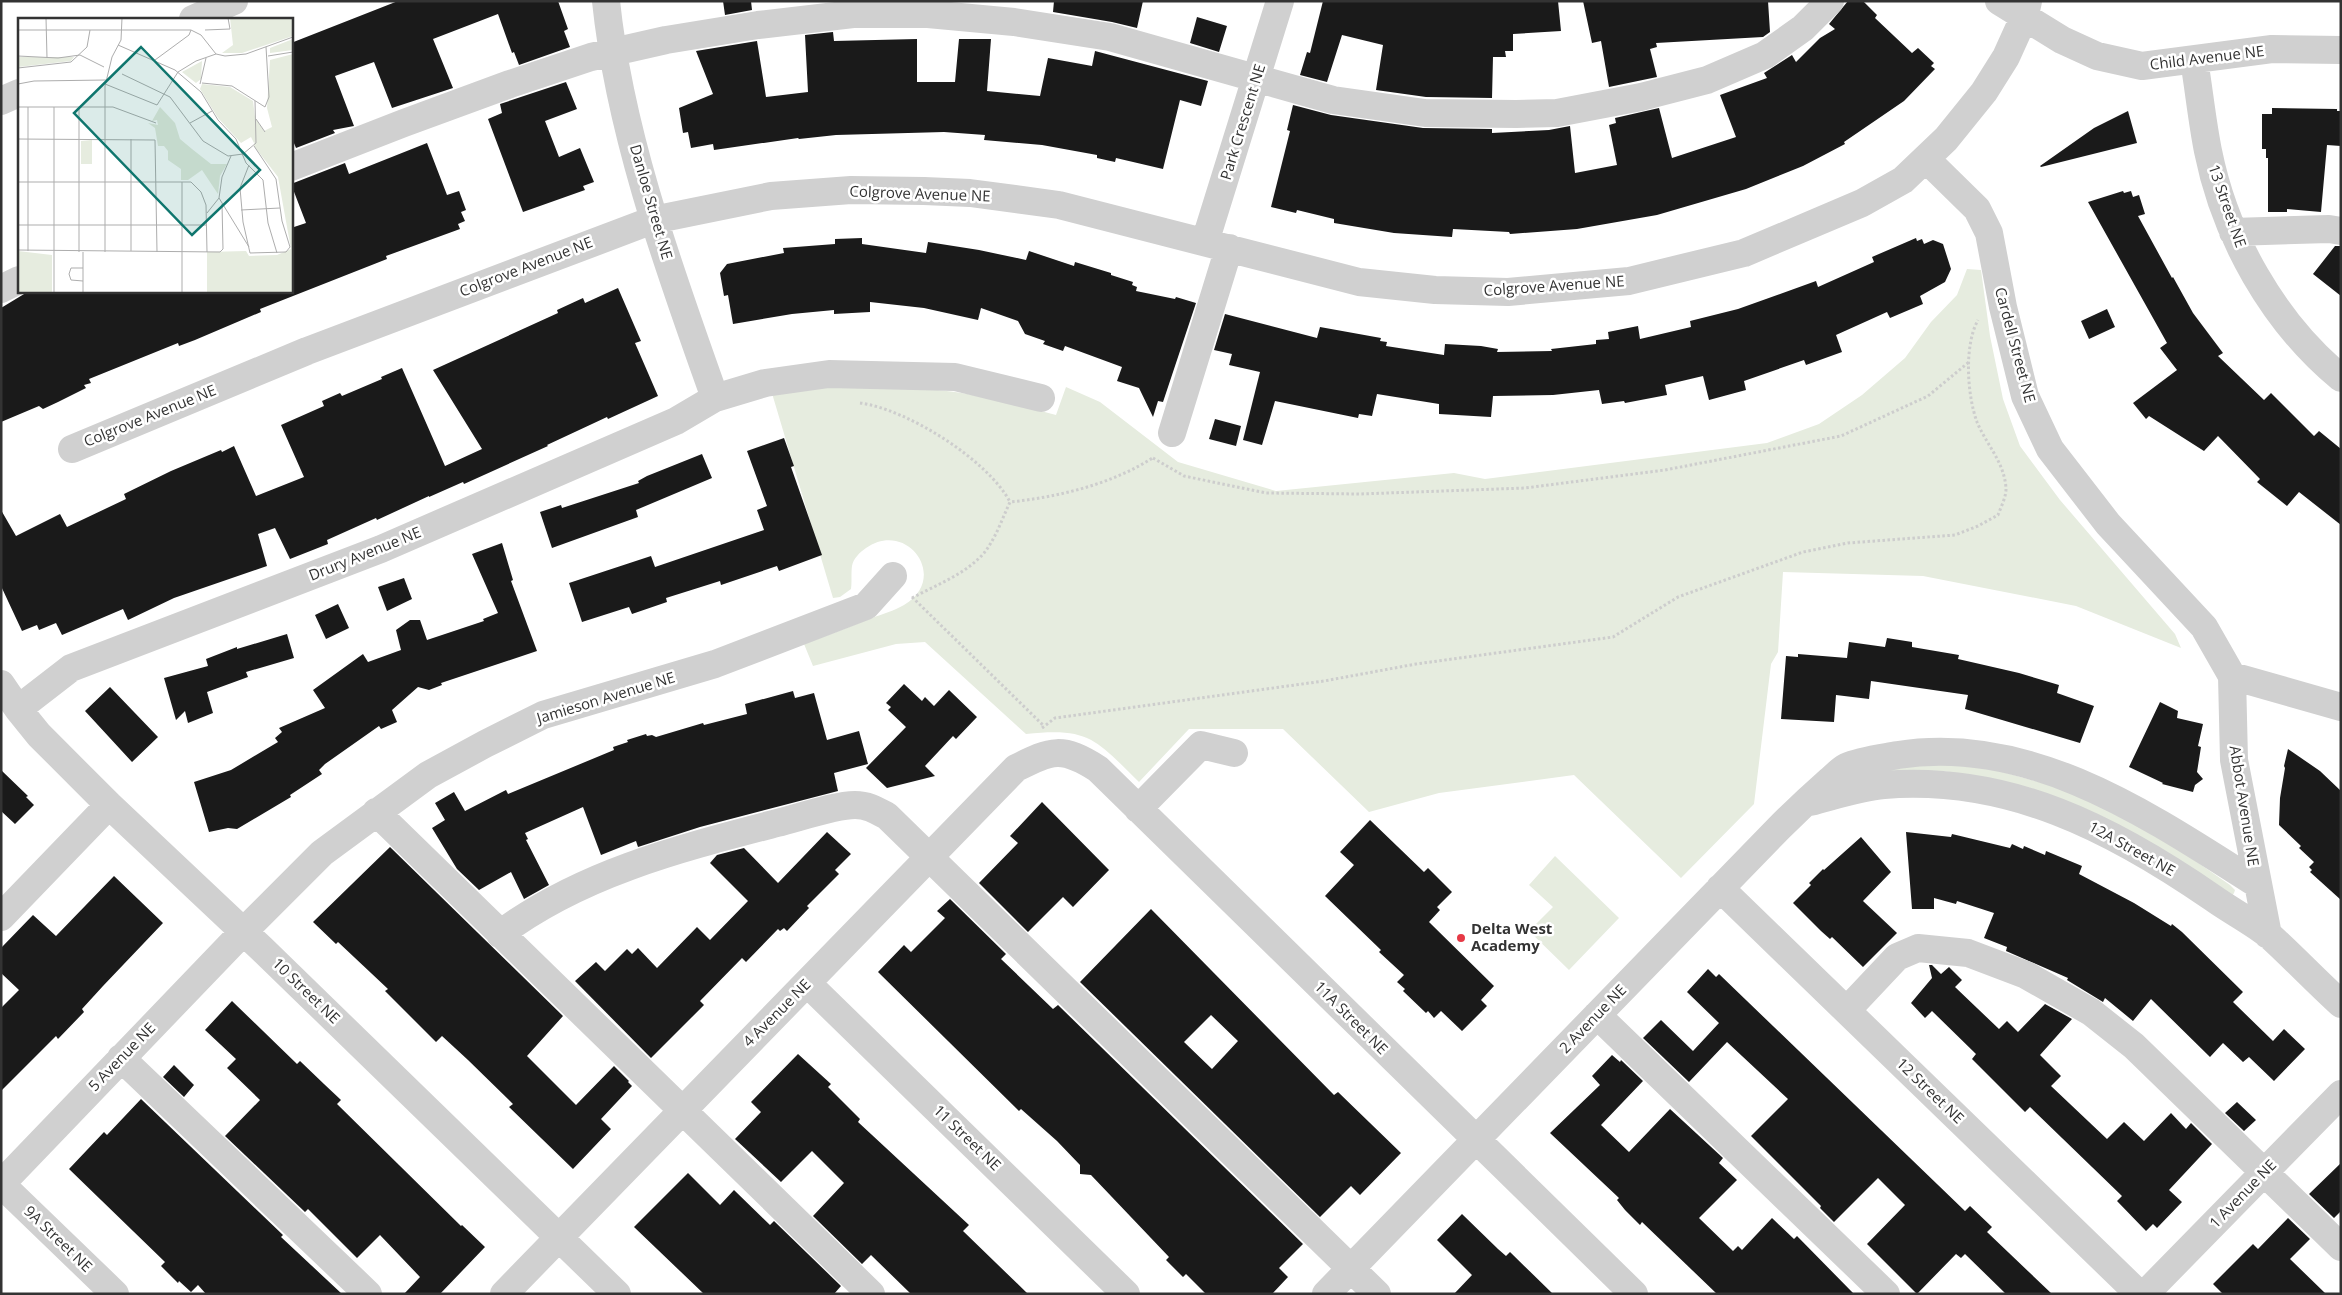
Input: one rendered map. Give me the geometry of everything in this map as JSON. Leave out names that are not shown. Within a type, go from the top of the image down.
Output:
[{"type":"street","points":[[195,18],[234,1]]},
{"type":"street","name":"Danloe Street NE","points":[[606,1],[612,52],[653,220],[715,398]]},
{"type":"street","name":"Park Crescent NE","points":[[1172,433],[1257,78],[1280,1]]},
{"type":"street","points":[[292,167],[510,84],[612,52],[666,40],[758,25],[853,14],[928,14],[1014,22],[1110,37],[1333,100],[1425,113],[1558,113],[1641,97],[1707,80],[1766,55],[1803,28],[1830,1]]},
{"type":"street","name":"Child Avenue NE","points":[[1998,1],[2026,8],[2062,40],[2097,56],[2142,66],[2272,49],[2341,50]]},
{"type":"street","points":[[1926,159],[1956,128],[1984,92],[2006,57],[2026,8]]},
{"type":"street","name":"13 Street NE","points":[[2194,60],[2208,152],[2233,232],[2250,267],[2273,304],[2308,347],[2341,378]]},
{"type":"street","points":[[1,101],[18,94]]},
{"type":"street","name":"Colgrove Avenue NE","points":[[72,449],[307,351],[653,220],[772,196],[851,190],[970,193],[1059,205],[1359,282],[1435,290],[1508,292],[1629,281],[1744,252],[1862,203],[1903,180],[1926,159]]},
{"type":"street","name":"Cardell Street NE","points":[[1926,159],[1977,209],[1989,232],[2002,307],[2025,396],[2050,449],[2108,524],[2204,627],[2232,676]]},
{"type":"street","points":[[2233,232],[2330,229],[2341,231]]},
{"type":"street","points":[[1,289],[18,280]]},
{"type":"street","name":"Drury Avenue NE","points":[[18,709],[71,668],[381,549],[676,421],[715,398],[765,383],[830,374],[954,377],[1040,398]]},
{"type":"street","name":"Jamieson Avenue NE","points":[[244,931],[322,853],[428,776],[484,744],[543,716],[715,664],[866,606],[893,576]]},
{"type":"street","points":[[2232,676],[2330,704],[2341,721]]},
{"type":"street","name":"Abbot Avenue NE","points":[[2232,676],[2234,760],[2268,935]]},
{"type":"street","name":"10 Street NE","points":[[1,684],[39,735],[618,1294]]},
{"type":"street","points":[[1138,809],[1201,745],[1234,753]]},
{"type":"street","points":[[1802,804],[1846,767],[1879,758],[1913,753],[1947,751],[1977,754],[2038,768],[2094,788],[2187,840],[2257,884]]},
{"type":"street","name":"4 Avenue NE","points":[[504,1294],[680,1110],[807,983],[1016,768],[1048,753],[1062,753]]},
{"type":"street","name":"11A Street NE","points":[[1062,753],[1078,756],[1098,769],[1634,1294]]},
{"type":"street","name":"12A Street NE","points":[[1802,804],[1882,785],[1921,784],[1959,786],[1997,792],[2035,802],[2071,816],[2168,866],[2268,935],[2341,1004]]},
{"type":"street","name":"2 Avenue NE","points":[[1326,1294],[1802,804]]},
{"type":"street","points":[[1,917],[110,805]]},
{"type":"street","points":[[500,934],[525,915],[559,896],[622,868],[703,842],[854,805],[871,807],[887,816],[1377,1294]]},
{"type":"street","points":[[376,812],[871,1294]]},
{"type":"street","name":"12 Street NE","points":[[1720,888],[2139,1294]]},
{"type":"street","name":"5 Avenue NE","points":[[1,1184],[244,931]]},
{"type":"street","points":[[1847,1010],[1897,957],[1918,948],[1968,953],[2026,975],[2091,1012],[2134,1046],[2341,1247]]},
{"type":"street","name":"11 Street NE","points":[[807,983],[1126,1294]]},
{"type":"street","points":[[1597,1015],[1886,1294]]},
{"type":"street","points":[[121,1058],[368,1294]]},
{"type":"street","name":"1 Avenue NE","points":[[2146,1294],[2341,1094]]},
{"type":"street","name":"9A Street NE","points":[[1,1184],[115,1294]]},
{"type":"path","points":[[893,576],[912,598],[1044,726],[1055,718],[1324,681],[1416,664],[1612,637],[1678,597],[1802,552],[1848,543],[1954,535],[1978,526],[1998,515],[2006,490],[1994,449],[1978,422],[1969,393],[1971,339],[1977,321],[1984,314],[2002,307]]},
{"type":"path","points":[[1153,458],[1184,476],[1266,493],[1360,494],[1525,488],[1665,470],[1841,436],[1928,396],[1970,361]]},
{"type":"path","points":[[856,403],[891,410],[952,445],[995,481],[1010,502]]},
{"type":"path","points":[[1010,502],[1034,499],[1082,487],[1128,471],[1153,458],[1163,448],[1172,433]]},
{"type":"path","points":[[912,598],[965,569],[983,554],[1010,502]]},
{"type":"shaded area","points":[[1967,269],[1981,270],[1990,336],[2003,399],[2020,446],[2060,500],[2175,634],[2181,648],[2076,606],[1923,576],[1783,572],[1778,652],[1771,664],[1754,804],[1681,878],[1574,775],[1439,793],[1369,812],[1283,729],[1189,729],[1139,782],[1101,747],[1079,735],[1047,732],[1026,734],[925,642],[896,644],[813,666],[804,644],[904,605],[917,594],[923,581],[923,567],[918,556],[908,546],[896,541],[881,541],[866,548],[857,556],[852,566],[851,589],[840,597],[833,598],[771,390],[863,386],[932,389],[980,396],[1056,415],[1066,387],[1100,402],[1178,462],[1276,491],[1454,473],[1485,479],[1767,443],[1819,424],[1862,395],[1905,358],[1931,322],[1957,295]]},
{"type":"shaded area","points":[[1883,764],[1978,765],[2046,784],[2093,801],[2164,839],[2230,885],[2235,890],[2234,893],[2232,896],[1979,777],[1943,771],[1876,772]]},
{"type":"shaded area","points":[[1555,856],[1619,918],[1569,970],[1529,931],[1553,907],[1529,885]]},
{"type":"building","points":[[398,1],[558,1],[568,29],[564,31],[570,47],[519,65],[514,52],[512,53],[498,14],[433,39],[453,88],[392,108],[374,62],[335,76],[354,126],[333,130],[335,133],[296,148],[292,138],[292,43]]},
{"type":"building","points":[[723,1],[751,1],[752,10],[725,15]]},
{"type":"building","points":[[1054,1],[1143,1],[1137,28],[1053,12]]},
{"type":"building","points":[[1323,1],[1558,1],[1561,31],[1513,34],[1513,51],[1505,51],[1506,57],[1493,57],[1492,98],[1426,97],[1376,90],[1383,45],[1342,35],[1327,82],[1300,75],[1307,52],[1310,53]]},
{"type":"building","points":[[1583,1],[1768,1],[1770,32],[1763,37],[1656,43],[1657,47],[1650,49],[1657,77],[1609,87],[1601,41],[1592,43]]},
{"type":"building","points":[[1848,1],[1863,1],[1877,15],[1875,18],[1912,53],[1918,48],[1934,63],[1931,66],[1935,69],[1904,101],[1844,142],[1845,144],[1803,166],[1746,189],[1657,215],[1577,229],[1510,234],[1509,232],[1453,229],[1452,237],[1394,233],[1334,223],[1334,219],[1297,210],[1296,213],[1271,207],[1290,131],[1287,130],[1293,105],[1331,115],[1423,128],[1492,129],[1492,133],[1549,130],[1570,126],[1575,173],[1617,165],[1609,125],[1616,123],[1615,118],[1659,108],[1672,158],[1736,137],[1720,95],[1767,78],[1764,73],[1792,55],[1796,62],[1820,38],[1835,29],[1829,24]]},
{"type":"building","points":[[1197,17],[1227,26],[1219,52],[1190,43]]},
{"type":"building","points":[[833,32],[834,41],[917,39],[917,82],[955,82],[959,39],[991,39],[987,91],[1040,96],[1048,58],[1092,66],[1095,51],[1208,81],[1201,106],[1180,100],[1163,169],[1116,158],[1115,162],[1097,158],[1097,155],[1042,145],[984,140],[985,135],[944,132],[836,135],[798,138],[714,150],[713,144],[691,148],[688,132],[683,133],[679,108],[713,94],[696,51],[757,41],[766,97],[808,92],[805,35]]},
{"type":"building","points":[[566,82],[577,109],[545,121],[559,157],[580,148],[594,182],[583,186],[585,190],[523,212],[488,119],[502,113],[500,104]]},
{"type":"building","points":[[2272,108],[2337,109],[2337,111],[2341,111],[2341,146],[2327,145],[2321,212],[2287,209],[2287,212],[2268,212],[2268,158],[2266,158],[2266,149],[2262,149],[2262,114],[2272,114]]},
{"type":"building","points":[[2128,111],[2137,143],[2040,166],[2094,128]]},
{"type":"building","points":[[427,143],[447,195],[459,191],[466,210],[461,212],[465,221],[458,224],[460,229],[386,256],[387,259],[260,309],[261,312],[195,340],[179,346],[178,343],[89,379],[91,383],[84,385],[86,388],[58,402],[43,409],[39,406],[1,422],[1,308],[27,292],[292,292],[292,228],[306,223],[292,184],[345,163],[349,174]]},
{"type":"building","points":[[2123,191],[2124,193],[2131,191],[2133,197],[2139,195],[2145,214],[2138,216],[2193,313],[2223,353],[2218,356],[2264,400],[2271,393],[2314,436],[2319,431],[2341,449],[2341,525],[2299,492],[2287,506],[2257,482],[2260,479],[2218,436],[2204,451],[2149,416],[2146,419],[2133,403],[2177,370],[2160,348],[2167,343],[2088,202]]},
{"type":"building","points":[[862,238],[862,244],[926,253],[928,242],[1026,260],[1029,251],[1074,266],[1075,262],[1111,273],[1111,275],[1133,282],[1132,285],[1137,287],[1136,291],[1175,299],[1176,297],[1196,303],[1163,402],[1158,401],[1153,417],[1139,388],[1117,381],[1122,367],[1065,346],[1063,351],[1043,344],[1045,341],[1025,334],[1018,321],[981,308],[978,320],[924,308],[870,302],[870,312],[834,314],[834,310],[792,314],[733,324],[728,295],[724,296],[720,273],[727,264],[784,253],[783,248],[835,244],[835,239]]},
{"type":"building","points":[[1916,238],[1917,241],[1922,239],[1924,244],[1933,240],[1943,244],[1951,269],[1945,282],[1920,296],[1923,304],[1890,318],[1887,312],[1836,335],[1842,352],[1806,365],[1804,360],[1744,381],[1746,390],[1709,400],[1703,376],[1665,385],[1667,395],[1625,403],[1624,401],[1602,404],[1599,390],[1553,395],[1493,396],[1491,417],[1439,414],[1439,404],[1377,394],[1372,416],[1359,414],[1358,418],[1275,401],[1262,445],[1243,440],[1260,372],[1229,365],[1232,354],[1214,350],[1225,314],[1317,338],[1320,327],[1381,338],[1380,341],[1387,342],[1386,346],[1444,355],[1445,344],[1481,346],[1498,349],[1497,352],[1552,351],[1551,349],[1596,344],[1596,340],[1609,339],[1608,332],[1638,326],[1640,339],[1691,327],[1690,321],[1738,309],[1816,281],[1818,287],[1874,262],[1872,257]]},
{"type":"building","points":[[2335,246],[2341,246],[2341,296],[2313,274]]},
{"type":"building","points":[[618,288],[641,341],[635,343],[658,396],[608,419],[607,417],[464,484],[463,482],[429,496],[377,520],[376,518],[327,540],[328,544],[290,559],[275,528],[258,534],[267,566],[174,598],[128,620],[123,609],[62,635],[56,623],[39,630],[37,625],[22,631],[1,586],[1,510],[16,536],[60,514],[67,527],[126,499],[124,494],[171,471],[234,446],[256,496],[304,477],[281,425],[324,406],[322,401],[340,393],[342,396],[382,379],[381,377],[402,368],[445,466],[482,449],[433,370],[558,313],[557,310],[583,298],[585,303]]},
{"type":"building","points":[[2107,309],[2115,327],[2089,339],[2081,321]]},
{"type":"building","points":[[1215,419],[1241,426],[1236,446],[1209,439]]},
{"type":"building","points":[[784,438],[794,466],[791,467],[822,555],[779,571],[777,566],[721,585],[720,581],[666,598],[667,602],[632,614],[629,607],[582,622],[569,583],[651,556],[655,567],[764,530],[757,510],[767,506],[747,451]]},
{"type":"building","points":[[702,454],[712,478],[636,510],[638,517],[552,548],[540,512],[561,505],[562,508],[639,483],[638,481],[647,476]]},
{"type":"building","points":[[502,543],[513,580],[511,581],[537,651],[441,683],[442,685],[429,690],[418,687],[392,710],[397,722],[381,729],[379,726],[325,764],[319,770],[322,774],[290,795],[291,797],[237,829],[228,828],[209,832],[194,782],[231,770],[278,742],[275,738],[282,732],[279,728],[325,708],[313,690],[363,654],[368,662],[401,650],[396,630],[410,620],[420,620],[427,640],[484,621],[483,619],[498,613],[472,554]]},
{"type":"building","points":[[404,578],[412,599],[387,611],[378,587]]},
{"type":"building","points":[[338,604],[349,628],[326,639],[315,615]]},
{"type":"building","points":[[287,634],[294,658],[246,672],[248,677],[207,692],[213,713],[188,723],[185,711],[176,720],[164,678],[208,666],[206,659],[237,647],[237,649]]},
{"type":"building","points":[[1887,638],[1912,642],[1912,647],[1959,655],[1958,659],[2019,673],[2059,685],[2057,693],[2094,706],[2080,743],[1965,709],[1968,695],[1871,681],[1869,699],[1836,695],[1834,722],[1781,719],[1786,656],[1798,657],[1798,654],[1847,658],[1849,642],[1885,647]]},
{"type":"building","points":[[904,684],[922,701],[925,697],[934,706],[949,690],[977,717],[956,739],[953,736],[925,766],[935,776],[887,788],[866,768],[906,727],[888,710],[891,707],[886,703]]},
{"type":"building","points":[[110,687],[158,737],[132,762],[85,711]]},
{"type":"building","points":[[793,691],[795,698],[814,693],[827,740],[859,731],[868,764],[834,773],[838,791],[700,827],[638,847],[636,841],[601,855],[583,807],[525,833],[528,839],[526,840],[549,885],[524,899],[511,872],[479,890],[457,869],[432,828],[445,820],[435,803],[454,792],[465,811],[506,790],[508,794],[614,750],[613,747],[628,742],[627,740],[646,734],[647,736],[652,735],[656,737],[703,723],[704,725],[747,714],[745,704]]},
{"type":"building","points":[[2160,702],[2178,711],[2177,718],[2203,724],[2198,746],[2201,747],[2197,772],[2203,779],[2195,785],[2193,792],[2162,784],[2129,767]]},
{"type":"building","points":[[2288,749],[2320,771],[2341,791],[2341,900],[2310,872],[2312,870],[2309,867],[2314,862],[2299,848],[2301,846],[2279,825],[2280,798]]},
{"type":"building","points":[[1,770],[28,796],[26,797],[34,805],[15,824],[1,811]]},
{"type":"building","points":[[1042,802],[1109,870],[1073,907],[1063,897],[1028,932],[979,883],[1018,843],[1010,836]]},
{"type":"building","points":[[1370,820],[1424,872],[1428,868],[1452,892],[1437,907],[1440,910],[1429,922],[1494,986],[1481,1000],[1487,1006],[1462,1031],[1441,1011],[1434,1018],[1428,1011],[1426,1013],[1403,991],[1405,989],[1397,982],[1404,975],[1325,896],[1354,865],[1340,852]]},
{"type":"building","points":[[827,832],[851,854],[835,870],[839,874],[807,906],[809,908],[787,931],[784,928],[780,931],[778,929],[746,962],[742,958],[700,1001],[704,1005],[651,1058],[575,981],[596,962],[605,971],[627,949],[632,954],[638,948],[657,968],[697,927],[710,940],[748,901],[710,863],[717,855],[744,848],[778,883]]},
{"type":"building","points":[[1906,832],[1951,837],[1952,834],[2010,848],[2012,844],[2023,849],[2024,846],[2045,855],[2046,851],[2082,866],[2079,874],[2134,903],[2171,926],[2172,924],[2182,932],[2243,992],[2233,1002],[2273,1041],[2284,1029],[2305,1049],[2274,1081],[2249,1057],[2243,1062],[2223,1043],[2210,1057],[2151,999],[2133,1021],[2105,998],[2103,1002],[2067,980],[2068,978],[2006,951],[2007,947],[1984,938],[1994,913],[1957,901],[1956,904],[1934,898],[1934,909],[1912,909]]},
{"type":"building","points":[[1861,837],[1891,872],[1863,901],[1897,933],[1863,967],[1832,937],[1830,939],[1821,931],[1793,903],[1811,885],[1809,883],[1823,869]]},
{"type":"building","points":[[390,847],[563,1016],[527,1056],[576,1105],[614,1066],[632,1086],[601,1119],[611,1129],[573,1169],[509,1107],[513,1104],[468,1060],[442,1036],[436,1042],[385,991],[388,989],[338,942],[336,944],[313,922]]},
{"type":"building","points":[[114,876],[163,923],[82,1009],[84,1012],[58,1039],[56,1036],[1,1091],[1,1008],[19,990],[1,973],[1,948],[33,915],[56,936]]},
{"type":"building","points":[[950,899],[1006,954],[1001,959],[1053,1009],[1058,1005],[1303,1244],[1279,1268],[1288,1277],[1272,1294],[1206,1294],[1186,1274],[1183,1277],[1166,1260],[1169,1257],[1091,1175],[1080,1174],[1080,1165],[1057,1141],[1021,1109],[1019,1111],[878,972],[904,945],[911,952],[945,918],[937,911]]},
{"type":"building","points":[[1151,909],[1334,1095],[1338,1092],[1401,1153],[1360,1195],[1351,1186],[1320,1217],[1080,982]],"holes":[[[1211,1015],[1238,1041],[1212,1069],[1184,1042]]]},
{"type":"building","points":[[1929,965],[1932,965],[1941,974],[1949,967],[1962,980],[1955,987],[1999,1029],[2007,1021],[2018,1032],[2045,1004],[2072,1019],[2040,1055],[2061,1076],[2051,1086],[2107,1139],[2124,1122],[2144,1141],[2171,1113],[2186,1129],[2191,1123],[2212,1144],[2169,1190],[2182,1202],[2157,1228],[2153,1224],[2146,1231],[2117,1201],[2122,1196],[2030,1107],[2025,1112],[1972,1059],[1976,1054],[1932,1011],[1925,1018],[1911,1003],[1932,978]]},
{"type":"building","points":[[1708,969],[1716,977],[1719,974],[1965,1211],[1970,1206],[1992,1227],[1987,1232],[2052,1294],[2006,1294],[1965,1254],[1961,1258],[1956,1254],[1917,1294],[1867,1244],[1905,1205],[1878,1178],[1834,1222],[1820,1208],[1821,1206],[1751,1136],[1788,1099],[1727,1042],[1689,1082],[1643,1038],[1661,1020],[1693,1051],[1719,1023],[1687,992]]},
{"type":"building","points":[[232,1001],[297,1064],[300,1061],[341,1100],[337,1104],[461,1226],[485,1247],[440,1294],[404,1294],[420,1277],[380,1235],[357,1258],[308,1209],[305,1212],[225,1136],[260,1100],[227,1068],[236,1059],[205,1030]]},
{"type":"building","points":[[798,1054],[831,1084],[828,1087],[860,1119],[858,1122],[969,1225],[963,1231],[1028,1294],[911,1294],[871,1255],[862,1264],[813,1216],[844,1183],[812,1151],[781,1182],[735,1139],[761,1112],[751,1102]]},
{"type":"building","points":[[1612,1055],[1620,1062],[1621,1060],[1643,1081],[1601,1125],[1629,1152],[1670,1109],[1723,1158],[1719,1163],[1737,1180],[1699,1218],[1733,1251],[1738,1246],[1742,1250],[1772,1218],[1794,1239],[1797,1236],[1854,1294],[1717,1294],[1642,1222],[1640,1225],[1617,1200],[1619,1198],[1550,1133],[1600,1085],[1592,1076]]},
{"type":"building","points":[[174,1065],[194,1085],[184,1097],[163,1077]]},
{"type":"building","points":[[141,1099],[283,1235],[281,1237],[342,1294],[206,1294],[198,1285],[191,1292],[179,1281],[178,1283],[161,1266],[165,1262],[69,1169],[104,1132],[107,1135]]},
{"type":"building","points":[[2237,1102],[2256,1120],[2244,1131],[2225,1113]]},
{"type":"building","points":[[2341,1163],[2341,1211],[2334,1218],[2309,1194]]},
{"type":"building","points":[[688,1173],[720,1205],[734,1190],[770,1225],[774,1221],[841,1286],[834,1294],[704,1294],[634,1227]]},
{"type":"building","points":[[1462,1214],[1506,1256],[1510,1252],[1553,1294],[1454,1294],[1472,1275],[1437,1240]]},
{"type":"building","points":[[2288,1218],[2310,1239],[2290,1259],[2326,1294],[2223,1294],[2213,1284],[2253,1244],[2258,1249]]},
{"type":"place","name":"Delta West Academy","points":[[1461,938]]}]
